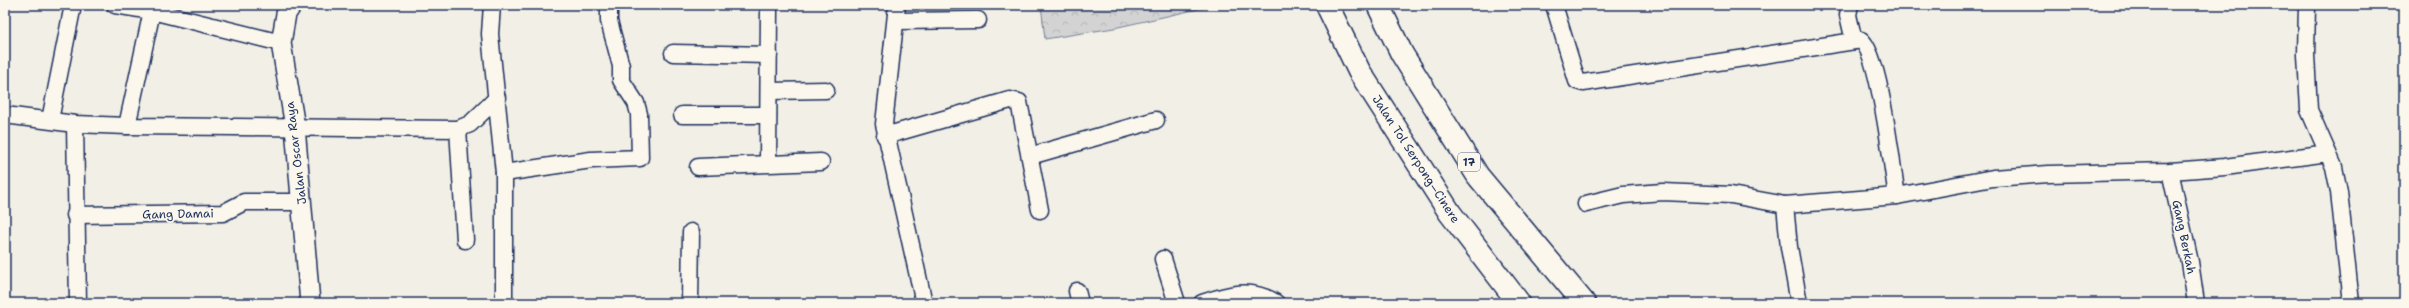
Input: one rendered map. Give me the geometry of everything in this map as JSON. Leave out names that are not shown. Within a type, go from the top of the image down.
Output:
[{"type":"highway","name":"Jalan Tol Serpong–Cinere","points":[[1327,5],[1359,71],[1450,213],[1519,303]]},
{"type":"highway","name":"17","points":[[1378,5],[1402,54],[1478,176],[1584,303]]},
{"type":"street","points":[[50,120],[73,5]]},
{"type":"street","points":[[115,5],[152,11],[281,43]]},
{"type":"street","name":"Jalan Oscar Raya","points":[[292,5],[286,14],[281,43],[295,127],[310,303]]},
{"type":"street","points":[[492,5],[490,34],[504,173],[504,303]]},
{"type":"street","points":[[504,173],[592,160],[640,158],[639,114],[636,103],[621,80],[621,66],[610,21],[610,5]]},
{"type":"street","points":[[768,163],[769,5]]},
{"type":"street","points":[[1554,5],[1577,81],[1583,83],[1861,40],[1867,44],[1874,62],[1897,196]]},
{"type":"street","points":[[1850,5],[1848,15],[1854,41]]},
{"type":"street","points":[[2307,5],[2307,87],[2309,110],[2328,153],[2339,192],[2351,303]]},
{"type":"street","points":[[127,126],[152,11]]},
{"type":"street","points":[[924,303],[884,124],[897,13],[978,20]]},
{"type":"street","points":[[673,53],[769,55]]},
{"type":"street","points":[[769,91],[826,90]]},
{"type":"street","points":[[5,115],[75,124],[127,126],[458,129],[470,124],[497,98]]},
{"type":"street","points":[[886,136],[1013,100],[1020,104],[1040,210]]},
{"type":"street","points":[[682,116],[768,115]]},
{"type":"street","points":[[1030,156],[1156,120]]},
{"type":"street","points":[[75,124],[75,215],[78,303]]},
{"type":"street","points":[[458,129],[465,240]]},
{"type":"street","points":[[1586,204],[1623,195],[1662,192],[1730,195],[1785,205],[1897,196],[2007,176],[2170,171],[2225,167],[2328,153]]},
{"type":"street","points":[[698,167],[821,162]]},
{"type":"street","name":"Gang Berkah","points":[[2170,171],[2190,262],[2196,303]]},
{"type":"street","name":"Gang Damai","points":[[75,215],[224,213],[244,202],[302,202]]},
{"type":"street","points":[[1785,205],[1789,247],[1799,303]]},
{"type":"street","points":[[690,303],[691,232]]},
{"type":"street","points":[[1163,259],[1177,303]]},
{"type":"street","points":[[1202,303],[1236,292],[1259,295],[1276,303]]},
{"type":"green space","points":[[1041,5],[1216,5],[1114,28],[1045,39]]}]
